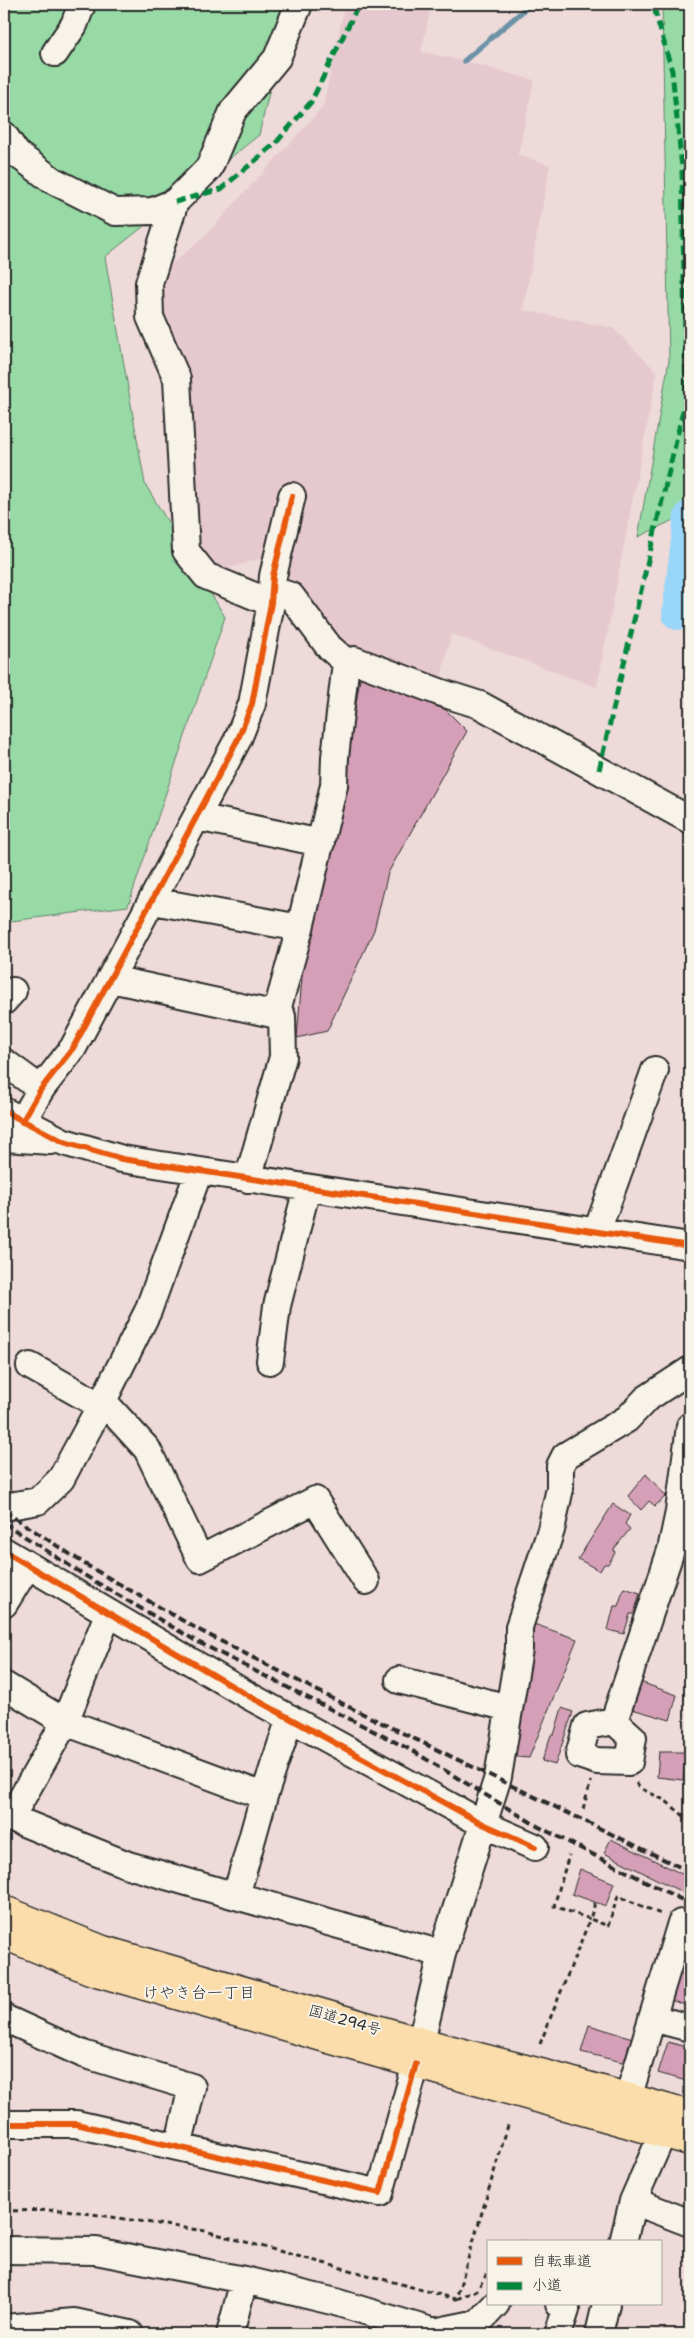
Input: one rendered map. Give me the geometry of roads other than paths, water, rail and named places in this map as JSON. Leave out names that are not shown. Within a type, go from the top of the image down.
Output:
[{"type":"highway","name":"国道294号","points":[[4,1910],[103,1950],[418,2054]]},
{"type":"highway","name":"国道294号","points":[[4,1935],[90,1970],[624,2109],[690,2116]]},
{"type":"highway","name":"国道294号","points":[[624,2109],[663,2133],[690,2141]]},
{"type":"street","points":[[55,54],[74,25],[82,4]]},
{"type":"street","points":[[4,135],[17,154],[52,180],[115,212],[153,211],[175,202],[209,168],[233,111],[276,58],[299,4]]},
{"type":"street","points":[[175,202],[149,283],[150,316],[177,378],[186,551],[206,576],[271,596],[291,596],[329,647],[346,662]]},
{"type":"street","points":[[292,496],[271,596],[252,704],[238,739],[73,1048],[41,1089],[10,1124],[122,1159],[690,1246]]},
{"type":"street","points":[[346,662],[354,660],[480,705],[690,820]]},
{"type":"street","points":[[276,1014],[300,928],[334,785],[335,757],[346,662]]},
{"type":"street","points":[[197,817],[320,843]]},
{"type":"street","points":[[153,901],[300,928]]},
{"type":"street","points":[[112,978],[282,1016],[283,1057],[248,1179]]},
{"type":"street","points":[[4,1062],[41,1089]]},
{"type":"street","points":[[597,1231],[655,1070]]},
{"type":"street","points":[[4,1506],[38,1501],[61,1479],[102,1404],[148,1311],[199,1171]]},
{"type":"street","points":[[270,1361],[277,1306],[306,1188]]},
{"type":"street","points":[[30,1366],[102,1404],[147,1449],[200,1559],[315,1500],[366,1581]]},
{"type":"street","points":[[4,2124],[76,2124],[380,2193],[418,2054],[442,1954],[498,1777],[519,1649],[519,1627],[550,1530],[560,1488],[560,1466],[565,1456],[627,1419],[646,1399],[690,1370]]},
{"type":"street","points":[[614,1721],[670,1550],[679,1512],[690,1426]]},
{"type":"street","points":[[4,1551],[249,1696],[483,1824],[535,1847]]},
{"type":"street","points":[[4,1604],[28,1565]]},
{"type":"street","points":[[108,1614],[65,1722],[7,1817],[128,1865],[442,1954]]},
{"type":"street","points":[[399,1680],[509,1708]]},
{"type":"street","points":[[4,1685],[65,1722],[264,1796]]},
{"type":"street","points":[[236,1896],[264,1796],[290,1718]]},
{"type":"street","points":[[614,1721],[633,1738],[629,1762],[596,1761],[579,1754],[587,1726],[614,1721]]},
{"type":"street","points":[[624,2109],[652,2018],[686,1925]]},
{"type":"street","points":[[4,2018],[83,2054],[192,2087],[178,2147]]},
{"type":"street","points":[[652,2018],[690,2028]]},
{"type":"street","points":[[624,2240],[633,2202],[663,2133]]},
{"type":"street","points":[[633,2202],[690,2223]]},
{"type":"street","points":[[4,2250],[96,2251],[244,2280],[332,2301],[437,2333],[478,2323],[494,2306]]},
{"type":"street","points":[[230,2334],[244,2280]]},
{"type":"street","points":[[558,2334],[566,2310],[561,2306]]},
{"type":"street","points":[[599,2334],[606,2306]]},
{"type":"street","points":[[4,2328],[74,2322],[130,2334]]},
{"type":"waterway","points":[[464,61],[531,4]]},
{"type":"waterway","points":[[678,614],[690,516]]},
{"type":"railway","points":[[4,1511],[88,1566],[201,1631],[355,1710],[690,1872]]},
{"type":"railway","points":[[4,1523],[84,1575],[198,1642],[411,1750],[539,1827],[690,1904]]},
{"type":"district","name":"けやき台一丁目","points":[[199,1992]]}]
